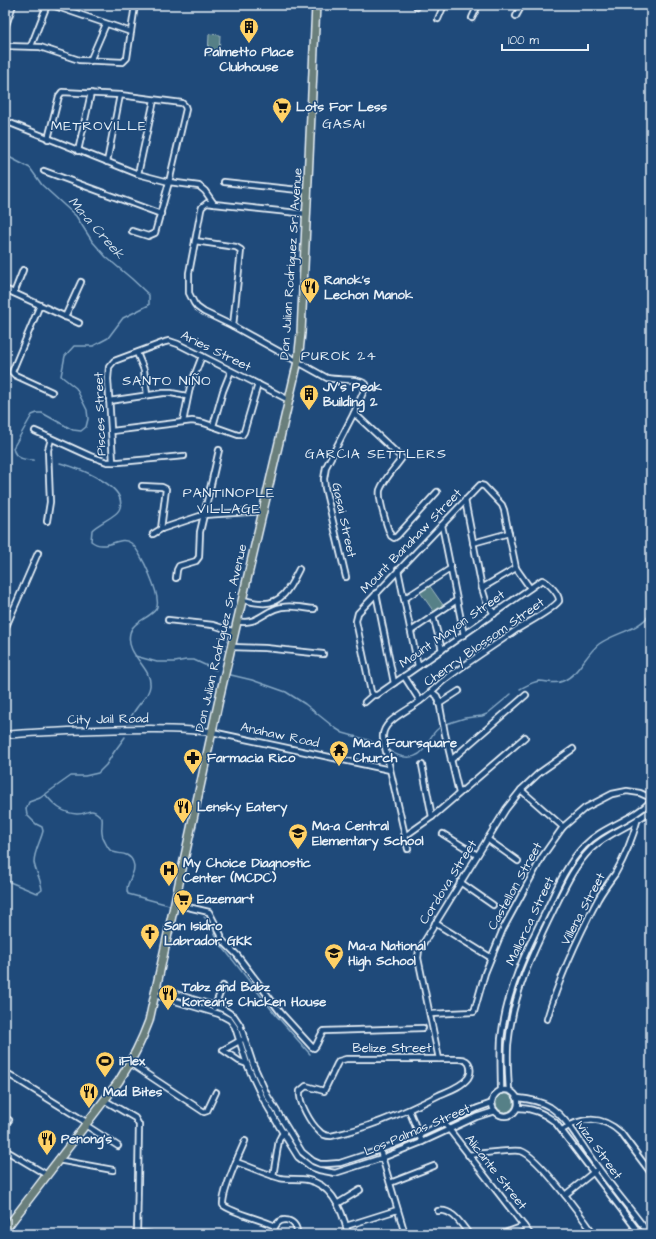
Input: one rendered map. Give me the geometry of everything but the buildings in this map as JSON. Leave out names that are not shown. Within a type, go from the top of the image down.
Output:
[{"type":"main road","name":"Don Julian Rodriguez Sr. Avenue","points":[[5,1230],[104,1100],[130,1063],[144,1034],[155,992],[231,647],[298,361],[301,333],[316,5]]},
{"type":"street","points":[[5,28],[13,5]]},
{"type":"street","points":[[31,46],[47,5]]},
{"type":"street","points":[[52,5],[131,32]]},
{"type":"street","points":[[5,46],[31,46],[47,49],[79,60],[125,61],[127,58],[135,5]]},
{"type":"street","points":[[438,19],[444,5]]},
{"type":"street","points":[[472,18],[478,5]]},
{"type":"street","points":[[516,16],[522,5]]},
{"type":"street","points":[[90,61],[106,24]]},
{"type":"street","points":[[48,139],[60,93],[120,95],[182,103],[185,106],[186,109],[169,182],[155,233],[148,236],[132,231]]},
{"type":"street","points":[[78,151],[91,93]]},
{"type":"street","points":[[107,162],[120,95]]},
{"type":"street","points":[[138,174],[154,100]]},
{"type":"street","points":[[5,121],[138,174],[169,182],[199,186],[205,191],[214,204]]},
{"type":"street","points":[[44,171],[161,214]]},
{"type":"street","points":[[224,182],[308,191]]},
{"type":"street","points":[[298,361],[200,310],[190,297],[188,289],[189,272],[201,210],[202,207],[207,204],[307,214]]},
{"type":"street","points":[[196,241],[236,247],[241,250],[233,326]]},
{"type":"street","points":[[14,293],[23,270]]},
{"type":"street","points":[[65,317],[82,282]]},
{"type":"street","points":[[5,289],[79,323]]},
{"type":"street","points":[[40,305],[12,368],[12,372],[15,375],[52,392]]},
{"type":"street","name":"Aries Street","points":[[110,365],[114,361],[169,341],[178,344],[289,400]]},
{"type":"street","points":[[137,353],[144,370],[147,395]]},
{"type":"street","points":[[183,422],[187,396],[202,356]]},
{"type":"street","name":"Gasai Street","points":[[298,361],[327,378],[337,380],[359,380],[366,384],[354,413],[326,467],[324,479],[346,577]]},
{"type":"street","name":"Pisces Street","points":[[110,365],[107,374],[113,462]]},
{"type":"street","points":[[213,426],[223,391],[231,371]]},
{"type":"street","points":[[112,431],[183,422],[198,422],[238,435],[243,434],[258,384]]},
{"type":"street","points":[[109,401],[172,393],[187,396]]},
{"type":"street","points":[[354,413],[402,458],[380,491],[391,536],[394,538],[397,536],[437,492]]},
{"type":"street","points":[[35,432],[98,460],[113,462],[184,456]]},
{"type":"street","points":[[47,521],[50,502],[48,450],[51,439]]},
{"type":"street","points":[[176,578],[176,570],[179,566],[196,561],[200,557],[199,536],[219,450]]},
{"type":"street","name":"Mount Banahaw Street","points":[[373,695],[371,692],[356,621],[358,613],[481,485],[502,505],[506,515],[509,533]]},
{"type":"street","points":[[142,486],[166,489],[161,529]]},
{"type":"street","points":[[465,500],[482,588],[486,601],[494,614]]},
{"type":"street","points":[[153,534],[161,529],[203,515],[263,511]]},
{"type":"street","points":[[442,525],[464,635]]},
{"type":"street","points":[[473,544],[509,533],[516,568],[530,588]]},
{"type":"street","points":[[5,629],[38,553]]},
{"type":"street","points":[[482,588],[516,568]]},
{"type":"street","points":[[242,600],[263,604],[275,601],[286,593],[299,569]]},
{"type":"street","points":[[404,599],[450,569]]},
{"type":"street","points":[[398,570],[418,666]]},
{"type":"street","name":"Mount Mayon Street","points":[[365,702],[373,695],[377,695],[530,588],[544,580],[555,591],[560,599]]},
{"type":"street","points":[[376,593],[394,683]]},
{"type":"street","name":"Cherry Blossom Street","points":[[390,770],[383,738],[383,730],[387,724],[420,701],[458,671],[532,619],[555,605],[560,599]]},
{"type":"street","points":[[411,631],[457,600]]},
{"type":"street","points":[[237,621],[249,623],[276,608],[314,609]]},
{"type":"street","points":[[433,616],[442,650]]},
{"type":"street","points":[[168,620],[213,625],[235,632]]},
{"type":"street","points":[[231,647],[264,648],[323,654]]},
{"type":"street","points":[[404,676],[420,701]]},
{"type":"street","points":[[439,704],[459,691]]},
{"type":"street","points":[[432,692],[437,696],[459,793]]},
{"type":"street","points":[[451,760],[526,695]]},
{"type":"street","name":"City Jail Road","points":[[5,735],[39,732],[136,729],[212,732]]},
{"type":"street","name":"Anahaw Road","points":[[212,732],[390,770]]},
{"type":"street","points":[[405,836],[432,817],[525,737]]},
{"type":"street","name":"Cordova Street","points":[[439,1059],[418,954],[421,946],[506,809],[521,790],[546,767],[574,749]]},
{"type":"street","points":[[422,765],[432,817]]},
{"type":"street","points":[[390,770],[408,849]]},
{"type":"street","points":[[521,790],[563,827]]},
{"type":"street","name":"Castellon Street","points":[[430,1014],[474,1012],[490,957],[515,906],[542,857],[563,827],[585,808],[612,794],[627,791],[640,794],[651,799]]},
{"type":"street","name":"Mallorca Street","points":[[501,1091],[501,1038],[511,994],[524,954],[560,881],[573,859],[590,840],[640,810],[651,799]]},
{"type":"street","name":"Villena Street","points":[[547,1019],[556,991],[568,962],[599,898],[620,864],[632,838],[640,810]]},
{"type":"street","name":"Mallorca Street","points":[[509,1090],[507,1054],[512,1020],[519,989],[535,947],[569,879],[584,857],[596,844],[651,810]]},
{"type":"street","points":[[443,834],[477,855]]},
{"type":"street","points":[[487,839],[518,861]]},
{"type":"street","points":[[460,882],[493,905]]},
{"type":"street","points":[[175,904],[210,912],[221,935],[221,939],[237,955],[281,1013],[314,1048],[324,1031],[424,1028]]},
{"type":"street","points":[[435,923],[490,957]]},
{"type":"street","points":[[212,1012],[223,986]]},
{"type":"street","name":"Los Palmas Street","points":[[155,992],[173,994],[214,1006],[225,1010],[234,1016],[240,1025],[262,1086],[302,1152],[313,1161],[320,1164],[340,1163],[380,1150],[445,1124],[472,1110],[492,1103]]},
{"type":"street","name":"Los Palmas Street","points":[[155,992],[171,1000],[212,1012],[230,1020],[235,1027],[246,1064],[262,1097],[283,1133],[298,1157],[311,1167],[319,1170],[335,1173],[382,1158],[422,1142],[476,1117],[495,1111]]},
{"type":"street","points":[[171,1000],[173,994]]},
{"type":"street","points":[[181,1003],[183,997]]},
{"type":"street","points":[[245,1038],[223,1050],[239,1061],[246,1064],[253,1064]]},
{"type":"street","name":"Belize Street","points":[[342,1059],[439,1059],[458,1059],[466,1061],[470,1068],[469,1076],[458,1086],[409,1110],[367,1126],[331,1136],[325,1136],[315,1126],[301,1102],[299,1095],[301,1089],[306,1086],[324,1091],[337,1064],[342,1059]]},
{"type":"street","points":[[130,1063],[204,1112],[207,1111],[216,1092]]},
{"type":"street","points":[[10,1076],[85,1123],[118,1146]]},
{"type":"street","points":[[509,1090],[518,1098],[518,1108],[513,1114],[505,1117],[497,1114],[492,1103],[494,1097],[501,1091],[509,1090]]},
{"type":"street","name":"Iviza Street","points":[[518,1098],[536,1101],[550,1107],[569,1126],[598,1168],[649,1234]]},
{"type":"street","points":[[104,1100],[135,1118],[139,1125],[137,1233],[150,1234]]},
{"type":"street","name":"Iviza Street","points":[[518,1108],[526,1108],[542,1113],[555,1122],[640,1234]]},
{"type":"street","points":[[409,1110],[422,1142]]},
{"type":"street","points":[[562,1130],[583,1120],[591,1119],[599,1120],[611,1125],[621,1133],[651,1173]]},
{"type":"street","name":"Alicante Street","points":[[445,1124],[530,1234]]},
{"type":"street","points":[[273,1176],[280,1136],[288,1130]]},
{"type":"street","points":[[245,1141],[223,1199],[223,1205],[228,1209],[261,1219],[276,1226]]},
{"type":"street","points":[[5,1150],[47,1175]]},
{"type":"street","points":[[380,1150],[405,1234]]},
{"type":"street","points":[[468,1155],[517,1151],[527,1154],[565,1195],[594,1234]]},
{"type":"street","points":[[58,1160],[113,1170]]},
{"type":"street","points":[[236,1162],[273,1176],[314,1182],[326,1190],[337,1204],[348,1234]]},
{"type":"street","points":[[390,1183],[434,1166]]},
{"type":"street","points":[[565,1195],[598,1168]]},
{"type":"street","points":[[337,1204],[360,1190]]},
{"type":"street","points":[[346,1226],[397,1210]]},
{"type":"street","points":[[438,1211],[443,1210],[449,1212],[469,1234]]},
{"type":"street","points":[[274,1234],[276,1226],[281,1221],[288,1220],[294,1224],[297,1234]]},
{"type":"street","points":[[502,1234],[524,1226]]},
{"type":"green space","points":[[209,34],[220,35],[219,55],[208,55]]},
{"type":"green space","points":[[429,585],[443,605],[434,612],[420,592]]},
{"type":"green space","points":[[505,1094],[511,1097],[514,1103],[511,1109],[505,1112],[499,1109],[496,1103],[499,1097]]},
{"type":"waterway","name":"Ma-a Creek","points":[[5,155],[30,168],[42,185],[76,216],[92,241],[106,257],[149,295],[149,305],[123,318],[108,338],[93,346],[74,346],[65,356],[61,376],[76,388],[87,410],[88,419],[86,427],[81,431],[73,430],[42,413],[32,415],[13,448],[18,457],[34,460]]},
{"type":"waterway","name":"Ma-a Creek","points":[[60,463],[100,479],[117,493],[121,501],[119,510],[117,513],[92,530],[91,541],[102,545],[122,541],[131,543],[145,564],[154,585],[157,603],[156,609],[134,626],[130,633],[131,648],[147,673],[150,679],[150,686],[147,694],[134,712],[129,722]]},
{"type":"waterway","points":[[520,689],[539,681],[557,683],[563,681],[578,669],[594,648],[599,644],[640,624],[651,613]]},
{"type":"waterway","points":[[135,656],[157,662],[194,660],[216,670]]},
{"type":"waterway","points":[[231,675],[252,680],[286,692],[305,704],[343,733],[368,740],[380,746]]},
{"type":"waterway","points":[[446,724],[465,718],[487,714],[511,694]]},
{"type":"waterway","points":[[390,751],[405,757],[419,754],[423,751],[433,734],[439,728]]},
{"type":"waterway","name":"Ma-a Creek","points":[[5,880],[34,892],[38,893],[42,890],[34,862],[35,854],[43,831],[42,827],[36,824],[27,815],[26,809],[29,802],[40,798],[71,776],[85,776],[98,773],[106,765],[125,737]]},
{"type":"waterway","points":[[45,794],[55,805],[67,812],[81,814],[92,811],[98,814],[102,818],[102,836],[110,850],[115,853],[128,856],[133,862],[134,870],[127,886],[128,894],[169,905]]},
{"type":"waterway","points":[[204,917],[211,926],[221,945],[275,1014],[310,1054]]},
{"type":"place","name":"Palmetto Place Clubhouse","points":[[249,44]]},
{"type":"place","name":"Lots For Less","points":[[282,124]]},
{"type":"place","name":"Ranok's Lechon Manok","points":[[310,304]]},
{"type":"place","name":"JV's Peak Building 2","points":[[309,411]]},
{"type":"place","name":"Ma-a Foursquare Church","points":[[339,767]]},
{"type":"place","name":"Farmacia Rico","points":[[193,775]]},
{"type":"place","name":"Lensky Eatery","points":[[183,824]]},
{"type":"place","name":"Ma-a Central Elementary School","points":[[298,850]]},
{"type":"place","name":"My Choice Diagnostic Center (MCDC)","points":[[169,887]]},
{"type":"place","name":"Eazemart","points":[[183,916]]},
{"type":"place","name":"San Isidro Labrador GKK","points":[[150,950]]},
{"type":"place","name":"Ma-a National High School","points":[[334,970]]},
{"type":"place","name":"Tabz and Babz Korean's Chicken House","points":[[168,1011]]},
{"type":"place","name":"iFlex","points":[[105,1078]]},
{"type":"place","name":"Mad Bites","points":[[89,1109]]},
{"type":"place","name":"Penong's","points":[[47,1156]]},
{"type":"district","name":"GASAI","points":[[344,124]]},
{"type":"district","name":"METROVILLE","points":[[99,126]]},
{"type":"district","name":"PUROK 24","points":[[339,356]]},
{"type":"district","name":"SANTO NIÑO","points":[[167,381]]},
{"type":"district","name":"GARCIA SETTLERS","points":[[376,454]]},
{"type":"district","name":"PANTINOPLE VILLAGE","points":[[229,502]]}]
